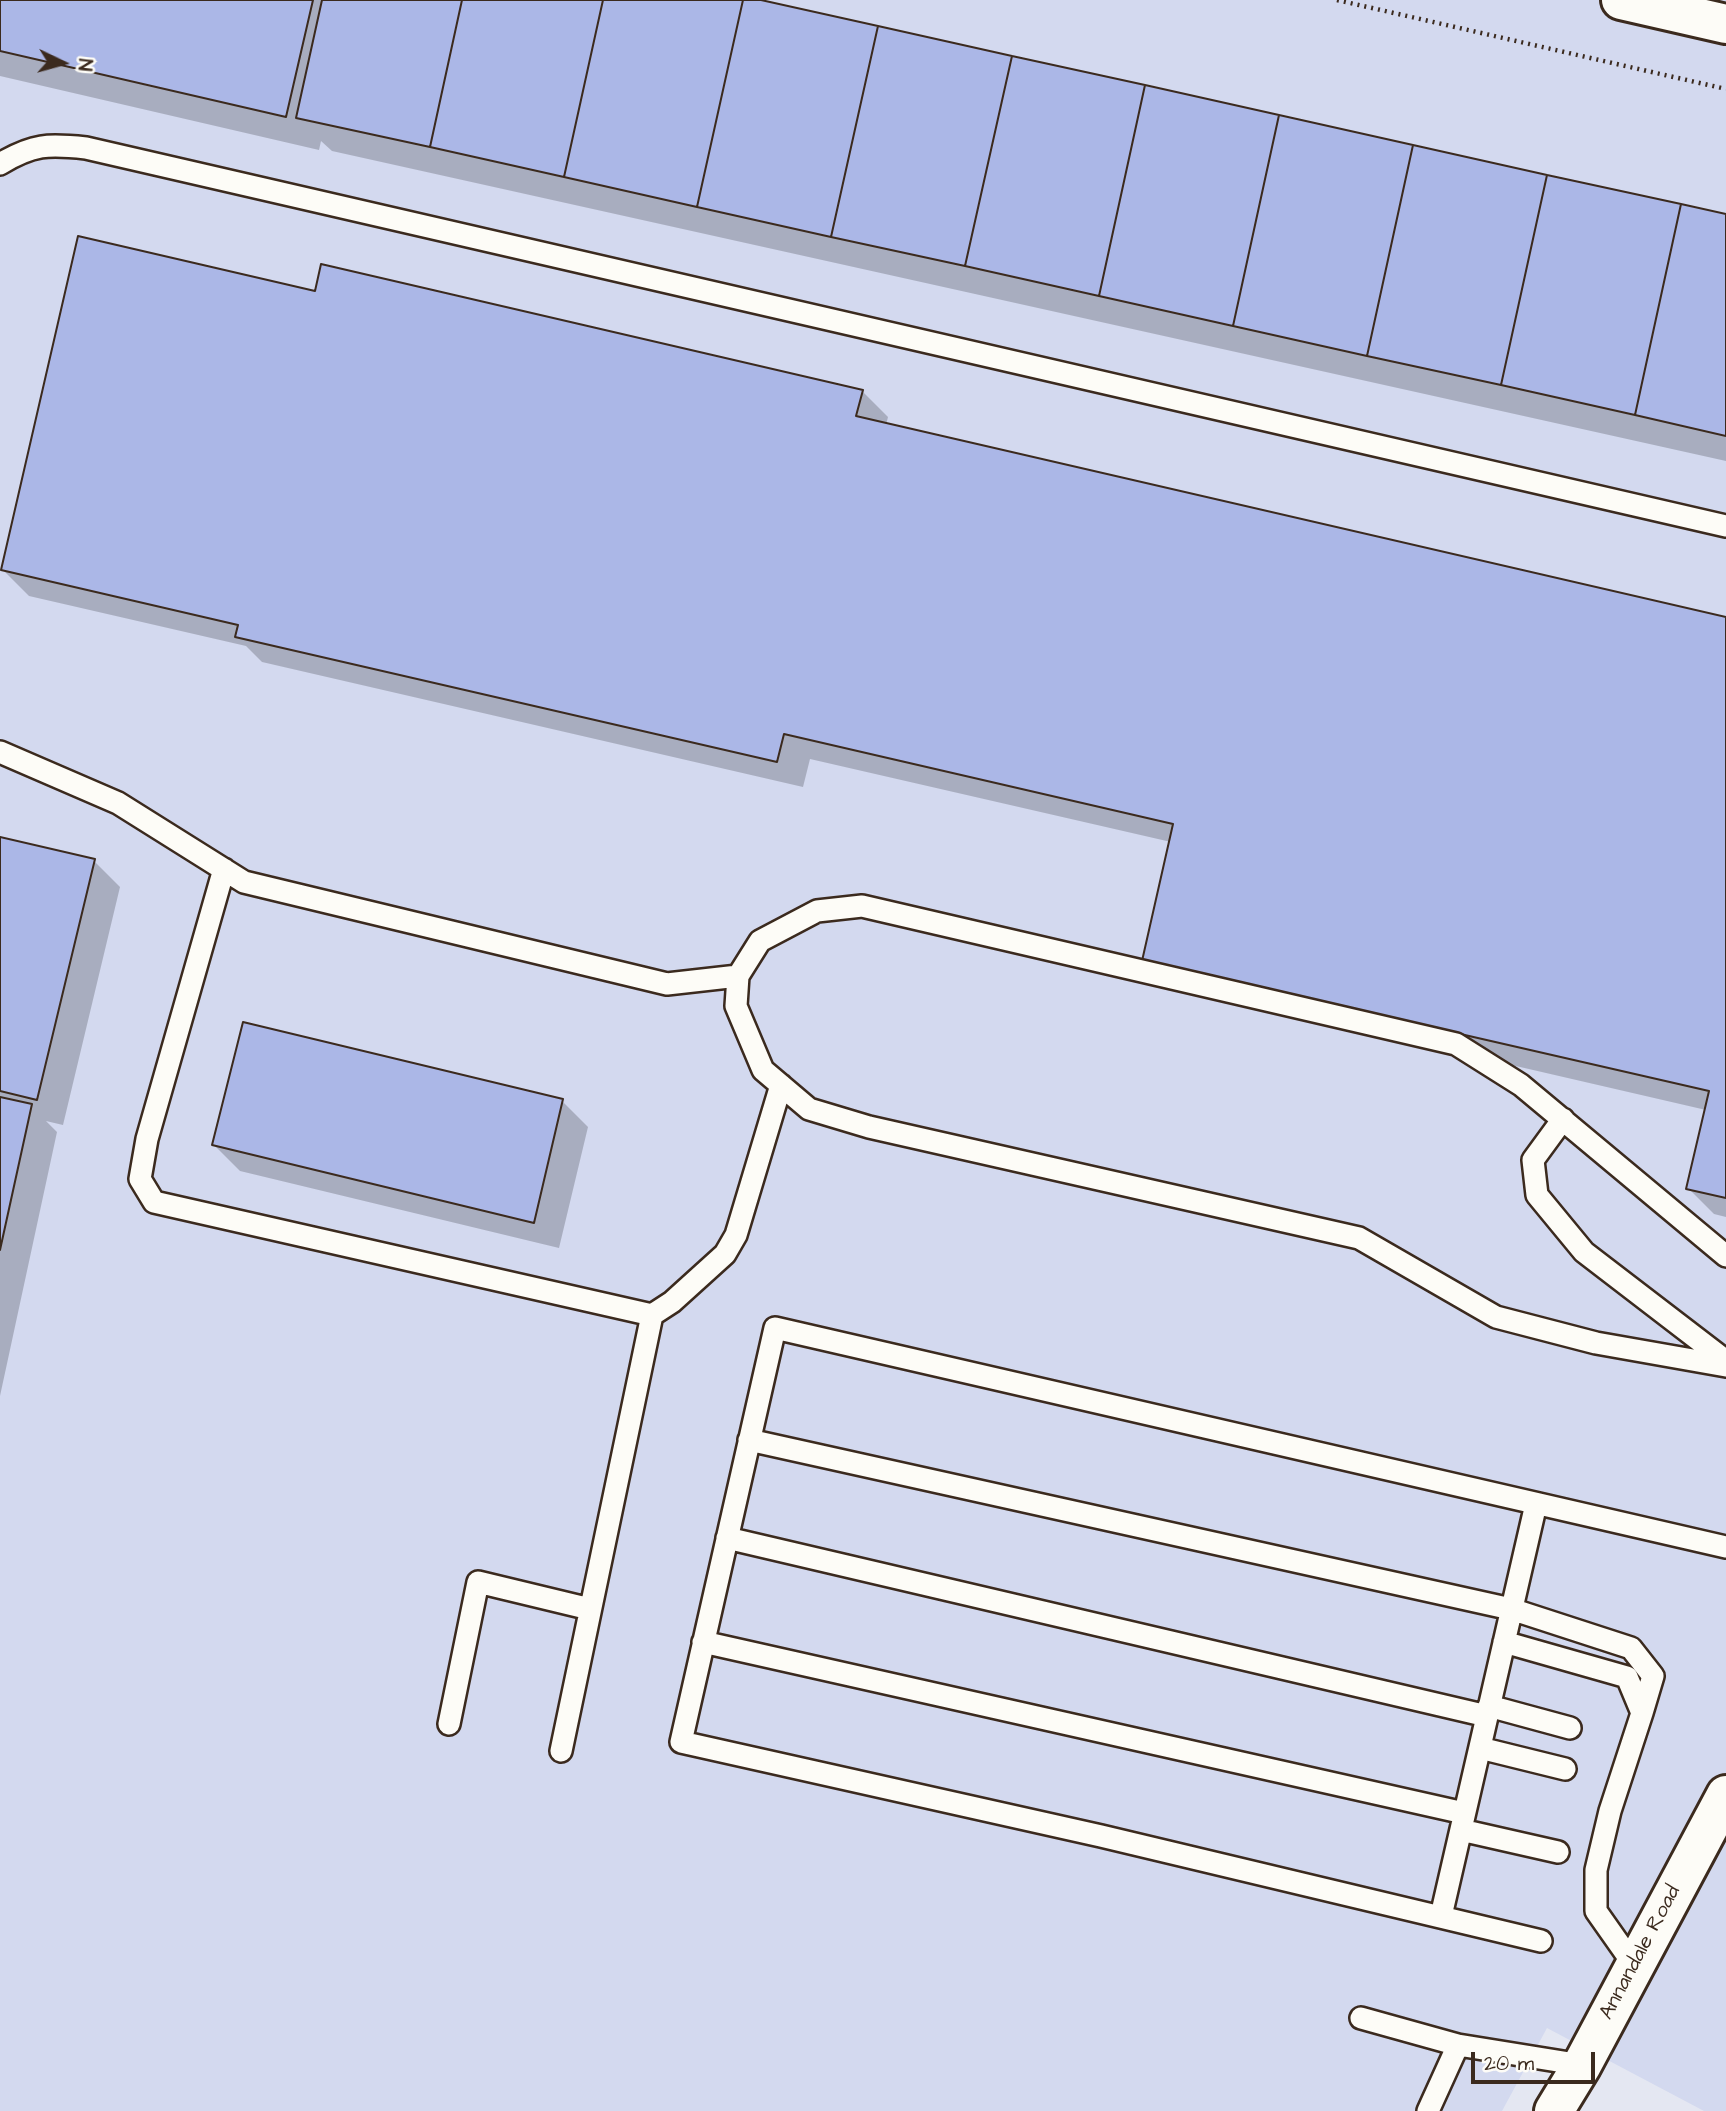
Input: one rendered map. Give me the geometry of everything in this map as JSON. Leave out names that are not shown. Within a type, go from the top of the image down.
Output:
[{"type":"street","points":[[1621,0],[1726,24]]},
{"type":"street","name":"Annandale Road","points":[[1554,2111],[1582,2065],[1726,1795]]},
{"type":"lane","points":[[0,164],[20,152],[49,145],[86,148],[1726,526]]},
{"type":"lane","points":[[0,752],[118,803],[244,882],[667,984],[738,976]]},
{"type":"lane","points":[[224,869],[147,1139],[140,1179],[154,1202],[652,1315]]},
{"type":"lane","points":[[1726,1255],[1521,1085],[1456,1044],[862,906],[817,911],[760,941],[738,976],[736,1006],[763,1070],[809,1109],[869,1127],[1359,1238],[1496,1317],[1596,1343],[1726,1366]]},
{"type":"lane","points":[[561,1751],[652,1315],[672,1302],[725,1254],[736,1235],[781,1085]]},
{"type":"lane","points":[[1563,1119],[1533,1160],[1537,1195],[1584,1252],[1726,1361]]},
{"type":"lane","points":[[1541,1941],[1101,1836],[681,1742],[775,1328],[1726,1547]]},
{"type":"lane","points":[[750,1440],[1511,1609],[1631,1648],[1653,1676],[1610,1811],[1596,1870],[1596,1911],[1633,1965]]},
{"type":"lane","points":[[1441,1916],[1536,1504]]},
{"type":"lane","points":[[727,1538],[1570,1728]]},
{"type":"lane","points":[[449,1724],[478,1582],[590,1609]]},
{"type":"lane","points":[[703,1642],[1462,1822],[1558,1852]]},
{"type":"lane","points":[[1504,1642],[1627,1677],[1642,1713]]},
{"type":"lane","points":[[1480,1748],[1565,1769]]},
{"type":"lane","points":[[1361,2018],[1458,2045],[1582,2065]]},
{"type":"lane","points":[[1428,2111],[1458,2045]]},
{"type":"path","points":[[1337,0],[1726,89]]},
{"type":"shaded area","points":[[0,0],[1726,0],[1726,2111],[1704,2111],[1547,2028],[1502,2111],[0,2111]]},
{"type":"building","points":[[0,0],[313,0],[286,117],[0,51]]},
{"type":"building","points":[[322,0],[462,0],[430,147],[296,118]]},
{"type":"building","points":[[462,0],[603,0],[564,177],[430,147]]},
{"type":"building","points":[[603,0],[743,0],[697,207],[564,177]]},
{"type":"building","points":[[743,0],[761,0],[878,26],[831,237],[697,207]]},
{"type":"building","points":[[878,26],[1012,56],[965,266],[831,237]]},
{"type":"building","points":[[1012,56],[1145,85],[1099,296],[965,266]]},
{"type":"building","points":[[1145,85],[1279,115],[1233,326],[1099,296]]},
{"type":"building","points":[[1279,115],[1413,145],[1367,356],[1233,326]]},
{"type":"building","points":[[1413,145],[1547,175],[1501,385],[1367,356]]},
{"type":"building","points":[[1547,175],[1681,204],[1635,415],[1501,385]]},
{"type":"building","points":[[1681,204],[1726,214],[1726,436],[1635,415]]},
{"type":"building","points":[[78,236],[315,291],[321,264],[863,390],[856,416],[1726,617],[1726,1198],[1686,1189],[1709,1091],[1142,961],[1173,824],[784,734],[777,762],[235,637],[238,625],[1,570]]},
{"type":"building","points":[[0,837],[95,859],[37,1100],[0,1091]]},
{"type":"building","points":[[243,1022],[563,1099],[534,1223],[212,1145]]},
{"type":"building","points":[[0,1097],[32,1104],[0,1250]]}]
